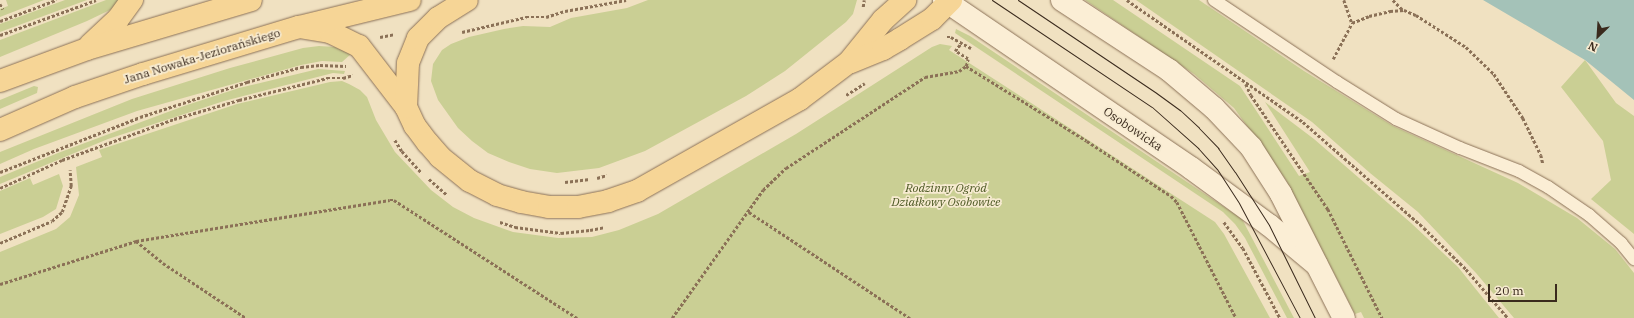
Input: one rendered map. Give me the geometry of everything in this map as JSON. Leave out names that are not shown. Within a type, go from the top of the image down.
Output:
[{"type":"main road","points":[[86,48],[118,19],[132,0]]},
{"type":"main road","points":[[0,81],[86,48],[251,0]]},
{"type":"main road","name":"Jana Nowaka-Jeziorańskiego","points":[[0,130],[75,98],[143,74],[299,27],[410,0]]},
{"type":"main road","points":[[406,107],[408,62],[420,36],[438,18],[467,0]]},
{"type":"main road","points":[[850,62],[883,20],[905,0]]},
{"type":"main road","points":[[299,27],[330,32],[359,46],[406,107],[415,126],[440,157],[470,181],[497,195],[521,202],[549,207],[578,207],[608,201],[637,191],[800,99],[850,62],[883,49],[900,39],[932,19],[948,1]]},
{"type":"street","name":"Osobowicka","points":[[1062,0],[1169,70],[1214,108],[1251,147],[1281,194],[1344,318]]},
{"type":"street","name":"Osobowicka","points":[[948,1],[982,28],[1191,168],[1269,225],[1317,265]]},
{"type":"lane","points":[[1214,0],[1396,119],[1454,146],[1519,171],[1548,188],[1589,214],[1621,243],[1634,259]]},
{"type":"path","points":[[0,21],[56,0]]},
{"type":"path","points":[[0,35],[96,0]]},
{"type":"path","points":[[455,35],[475,28],[519,18],[546,17],[565,11],[626,0]]},
{"type":"path","points":[[1127,0],[1303,122],[1424,228],[1466,269],[1508,318]]},
{"type":"path","points":[[1344,0],[1352,23]]},
{"type":"path","points":[[1393,0],[1404,10],[1422,19],[1466,47],[1494,74],[1523,118],[1538,148],[1548,188]]},
{"type":"path","points":[[0,4],[3,9]]},
{"type":"path","points":[[1325,74],[1352,23],[1369,16],[1390,11],[1404,10]]},
{"type":"path","points":[[376,38],[396,34],[401,36]]},
{"type":"path","points":[[943,37],[951,37],[962,42],[976,52]]},
{"type":"path","points":[[672,318],[749,212],[763,190],[799,158],[925,77],[959,71],[966,66],[968,59],[955,51],[962,42]]},
{"type":"path","points":[[0,172],[133,120],[247,82],[301,67],[320,65],[346,66]]},
{"type":"path","points":[[966,66],[1087,141],[1171,196],[1177,202],[1236,318]]},
{"type":"path","points":[[0,188],[62,160],[174,119],[240,100],[327,78],[343,78],[358,74]]},
{"type":"path","points":[[842,98],[867,82]]},
{"type":"path","points":[[1245,82],[1251,95],[1328,209],[1382,318]]},
{"type":"path","points":[[393,137],[416,168],[452,198]]},
{"type":"path","points":[[0,243],[52,221],[62,212],[70,186],[70,170]]},
{"type":"path","points":[[562,182],[576,182],[612,174]]},
{"type":"path","points":[[0,284],[136,241],[372,202],[394,200],[577,318]]},
{"type":"path","points":[[749,212],[910,318]]},
{"type":"path","points":[[1220,218],[1243,248],[1280,318]]},
{"type":"path","points":[[494,220],[515,227],[554,232],[575,232],[608,226]]},
{"type":"path","points":[[136,241],[163,263],[246,318]]},
{"type":"green space","points":[[6,0],[44,0],[0,17],[0,9],[8,6]]},
{"type":"green space","points":[[65,0],[87,0],[0,32],[0,24]]},
{"type":"green space","points":[[106,0],[121,0],[110,10],[87,21],[0,57],[0,40]]},
{"type":"green space","points":[[648,0],[857,0],[853,14],[846,22],[785,71],[746,96],[645,151],[599,168],[557,173],[530,169],[509,162],[488,153],[472,141],[458,128],[438,100],[431,81],[433,64],[442,50],[451,44],[469,37],[504,29],[523,26],[550,27],[571,18],[627,8]]},
{"type":"green space","points":[[1085,0],[1113,0],[1240,86],[1299,176],[1310,172],[1265,102],[1314,139],[1411,223],[1458,267],[1499,318],[1364,318],[1361,312],[1355,314],[1286,180],[1234,108],[1194,74]]},
{"type":"green space","points":[[1136,0],[1199,0],[1304,71],[1393,126],[1518,183],[1577,218],[1615,249],[1634,273],[1634,318],[1514,318],[1476,273],[1418,212],[1370,173],[1312,122]]},
{"type":"green space","points":[[956,29],[970,36],[1242,219],[1294,318],[1287,318],[1245,238],[1235,224],[1223,212],[955,33]]},
{"type":"green space","name":"Rodzinny Ogród Działkowy Osobowice","points":[[940,44],[952,46],[949,50],[1215,222],[1224,234],[1270,318],[0,318],[0,252],[56,229],[70,217],[79,195],[76,167],[102,157],[99,150],[237,104],[330,82],[342,81],[360,90],[367,97],[376,120],[395,152],[431,190],[453,207],[474,218],[513,232],[558,238],[592,237],[619,230],[658,214],[796,134],[932,47]]},
{"type":"green space","points":[[319,46],[335,47],[351,54],[342,62],[322,61],[301,65],[137,111],[34,149],[0,164],[0,152],[132,99],[230,68],[303,48]]},
{"type":"green space","points":[[1585,60],[1616,103],[1634,116],[1634,234],[1591,199],[1611,180],[1603,141],[1561,87]]},
{"type":"green space","points":[[318,69],[345,71],[344,74],[333,73],[224,101],[108,139],[0,184],[0,177],[58,153],[184,106],[239,88]]},
{"type":"green space","points":[[34,86],[38,87],[37,93],[0,109],[0,100]]},
{"type":"green space","points":[[59,174],[63,186],[56,209],[43,217],[0,234],[0,191],[30,178],[33,185]]},
{"type":"water","points":[[1483,0],[1634,0],[1634,100],[1585,60]]},
{"type":"tram line","points":[[992,0],[1152,107],[1198,148],[1217,169],[1239,203],[1300,318]]},
{"type":"tram line","points":[[1018,0],[1180,110],[1218,148],[1269,225],[1315,318]]}]
